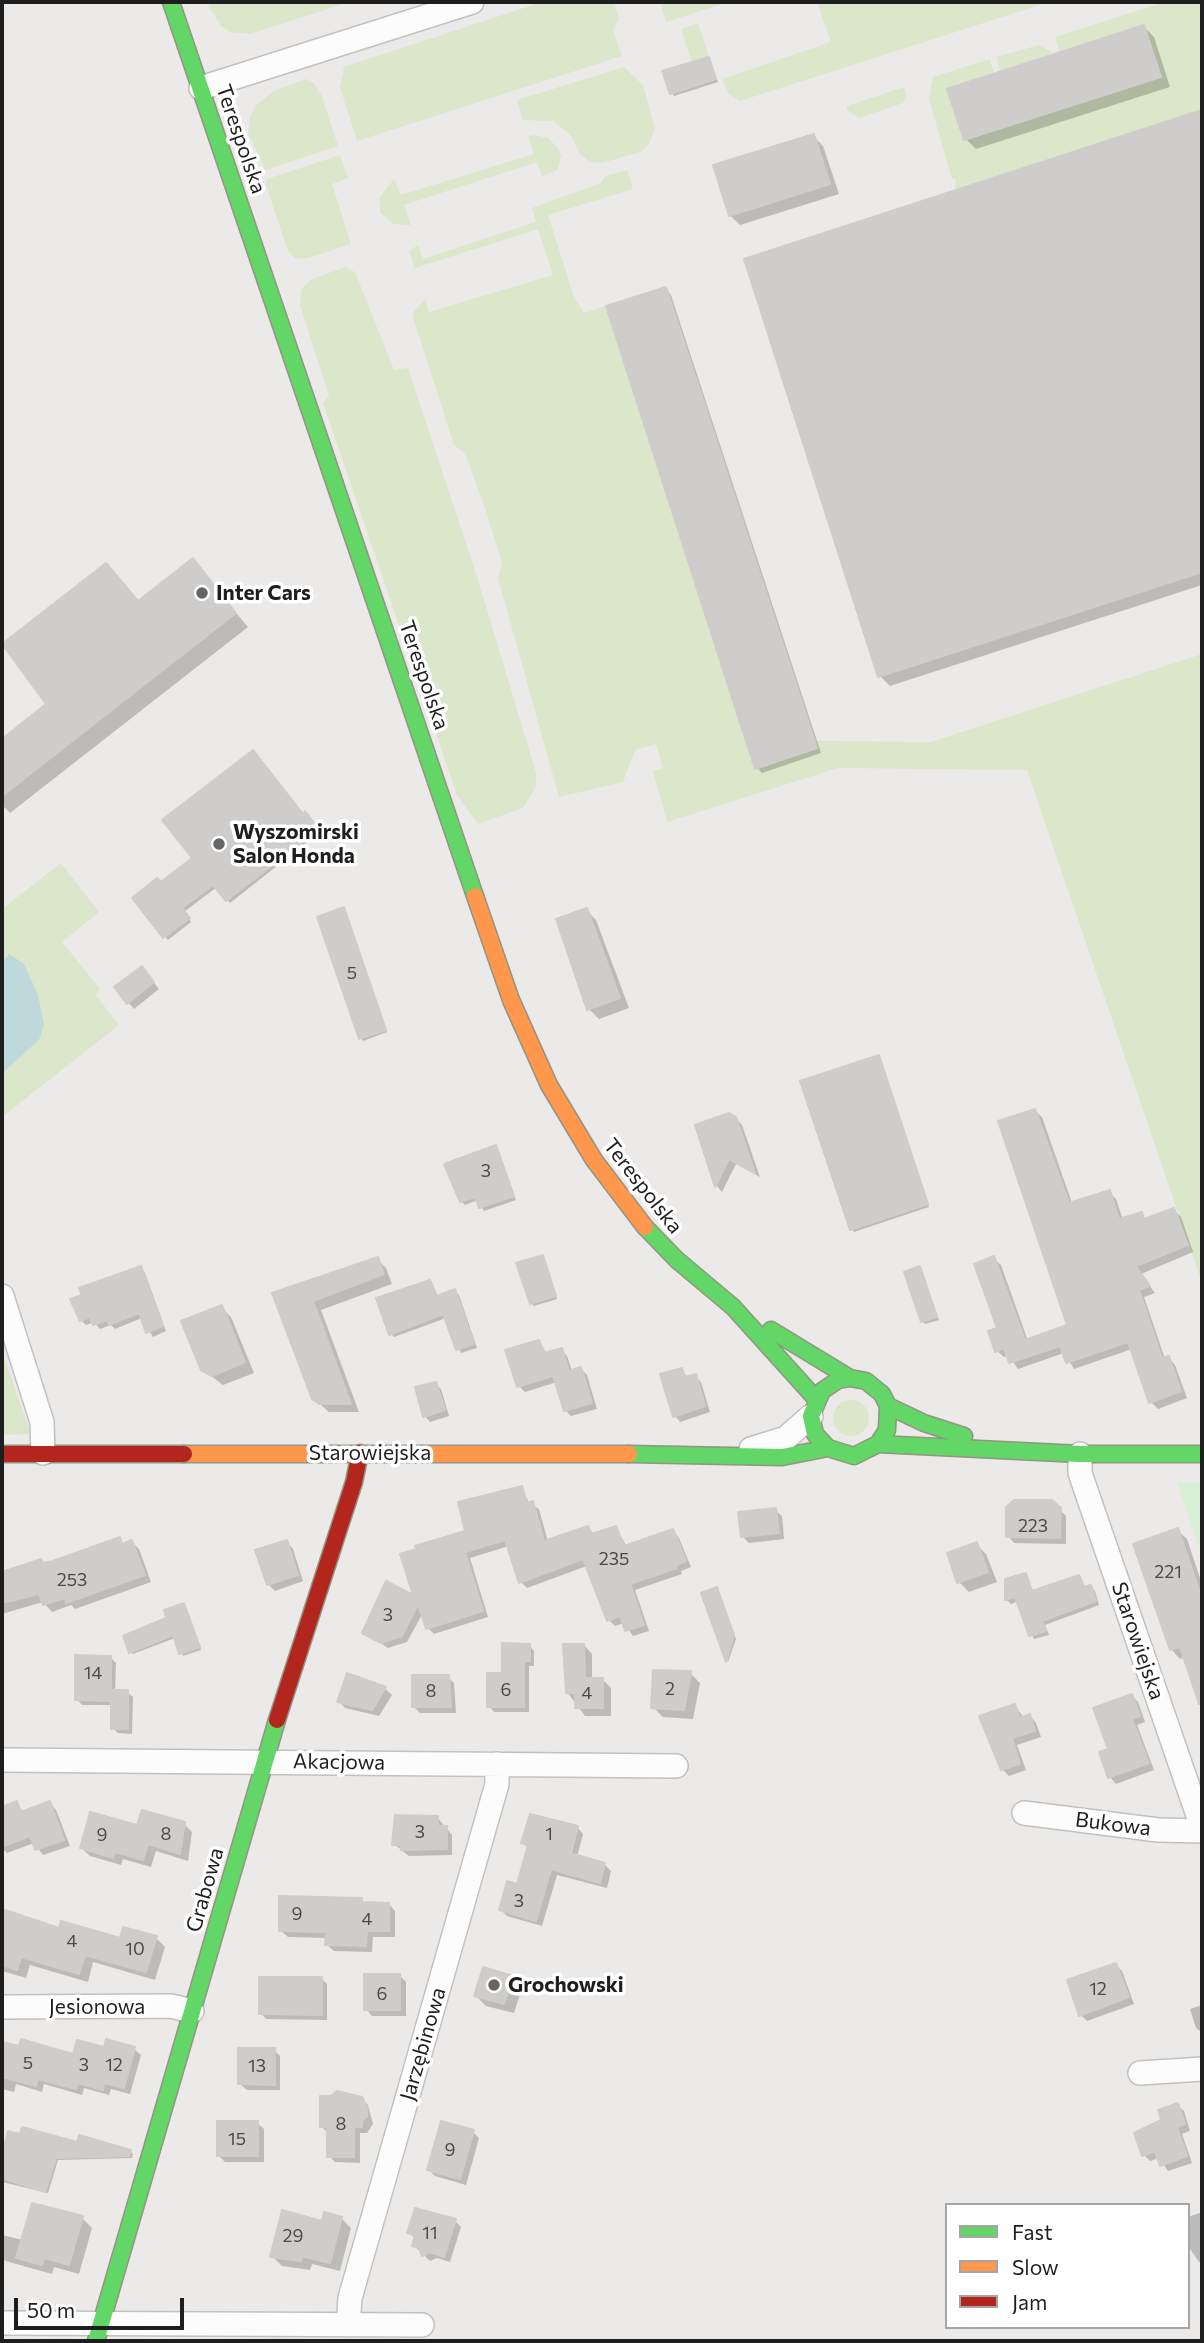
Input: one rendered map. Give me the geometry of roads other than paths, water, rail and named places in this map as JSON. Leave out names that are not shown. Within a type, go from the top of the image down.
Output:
[{"type":"street","name":"Terespolska","points":[[171,2],[511,1000],[549,1085],[594,1160],[637,1219],[677,1260],[733,1307],[850,1378]]},
{"type":"street","points":[[201,88],[472,2]]},
{"type":"street","points":[[2,1296],[41,1422],[43,1454]]},
{"type":"street","name":"Terespolska","points":[[733,1307],[814,1408]]},
{"type":"street","points":[[1007,1449],[924,1423],[888,1406],[874,1386],[850,1378],[827,1385],[814,1408],[815,1434],[828,1448],[854,1455],[878,1444],[1080,1454],[1202,1454]]},
{"type":"street","points":[[878,1444],[887,1430],[888,1406]]},
{"type":"street","name":"Starowiejska","points":[[737,1454],[786,1438],[814,1408]]},
{"type":"street","name":"Starowiejska","points":[[2,1454],[737,1454],[782,1457],[828,1448]]},
{"type":"street","name":"Grabowa","points":[[99,2332],[264,1761],[354,1482],[360,1453]]},
{"type":"street","name":"Starowiejska","points":[[1080,1454],[1080,1473],[1202,1829]]},
{"type":"street","name":"Akacjowa","points":[[2,1760],[677,1766]]},
{"type":"street","name":"Jarzębinowa","points":[[348,2325],[350,2298],[497,1784],[497,1764]]},
{"type":"street","name":"Bukowa","points":[[1024,1813],[1158,1830],[1202,1829]]},
{"type":"street","name":"Jesionowa","points":[[2,2007],[171,2006],[192,2011]]},
{"type":"street","points":[[1140,2073],[1202,2069]]},
{"type":"street","points":[[2,2323],[99,2332],[422,2325]]},
{"type":"water","points":[[9,954],[24,964],[38,995],[44,1025],[39,1040],[2,1074],[2,962]]},
{"type":"place","name":"Inter Cars","points":[[202,593]]},
{"type":"place","name":"Wyszomirski Salon Honda","points":[[219,844]]},
{"type":"place","name":"Grochowski","points":[[494,1985]]}]
